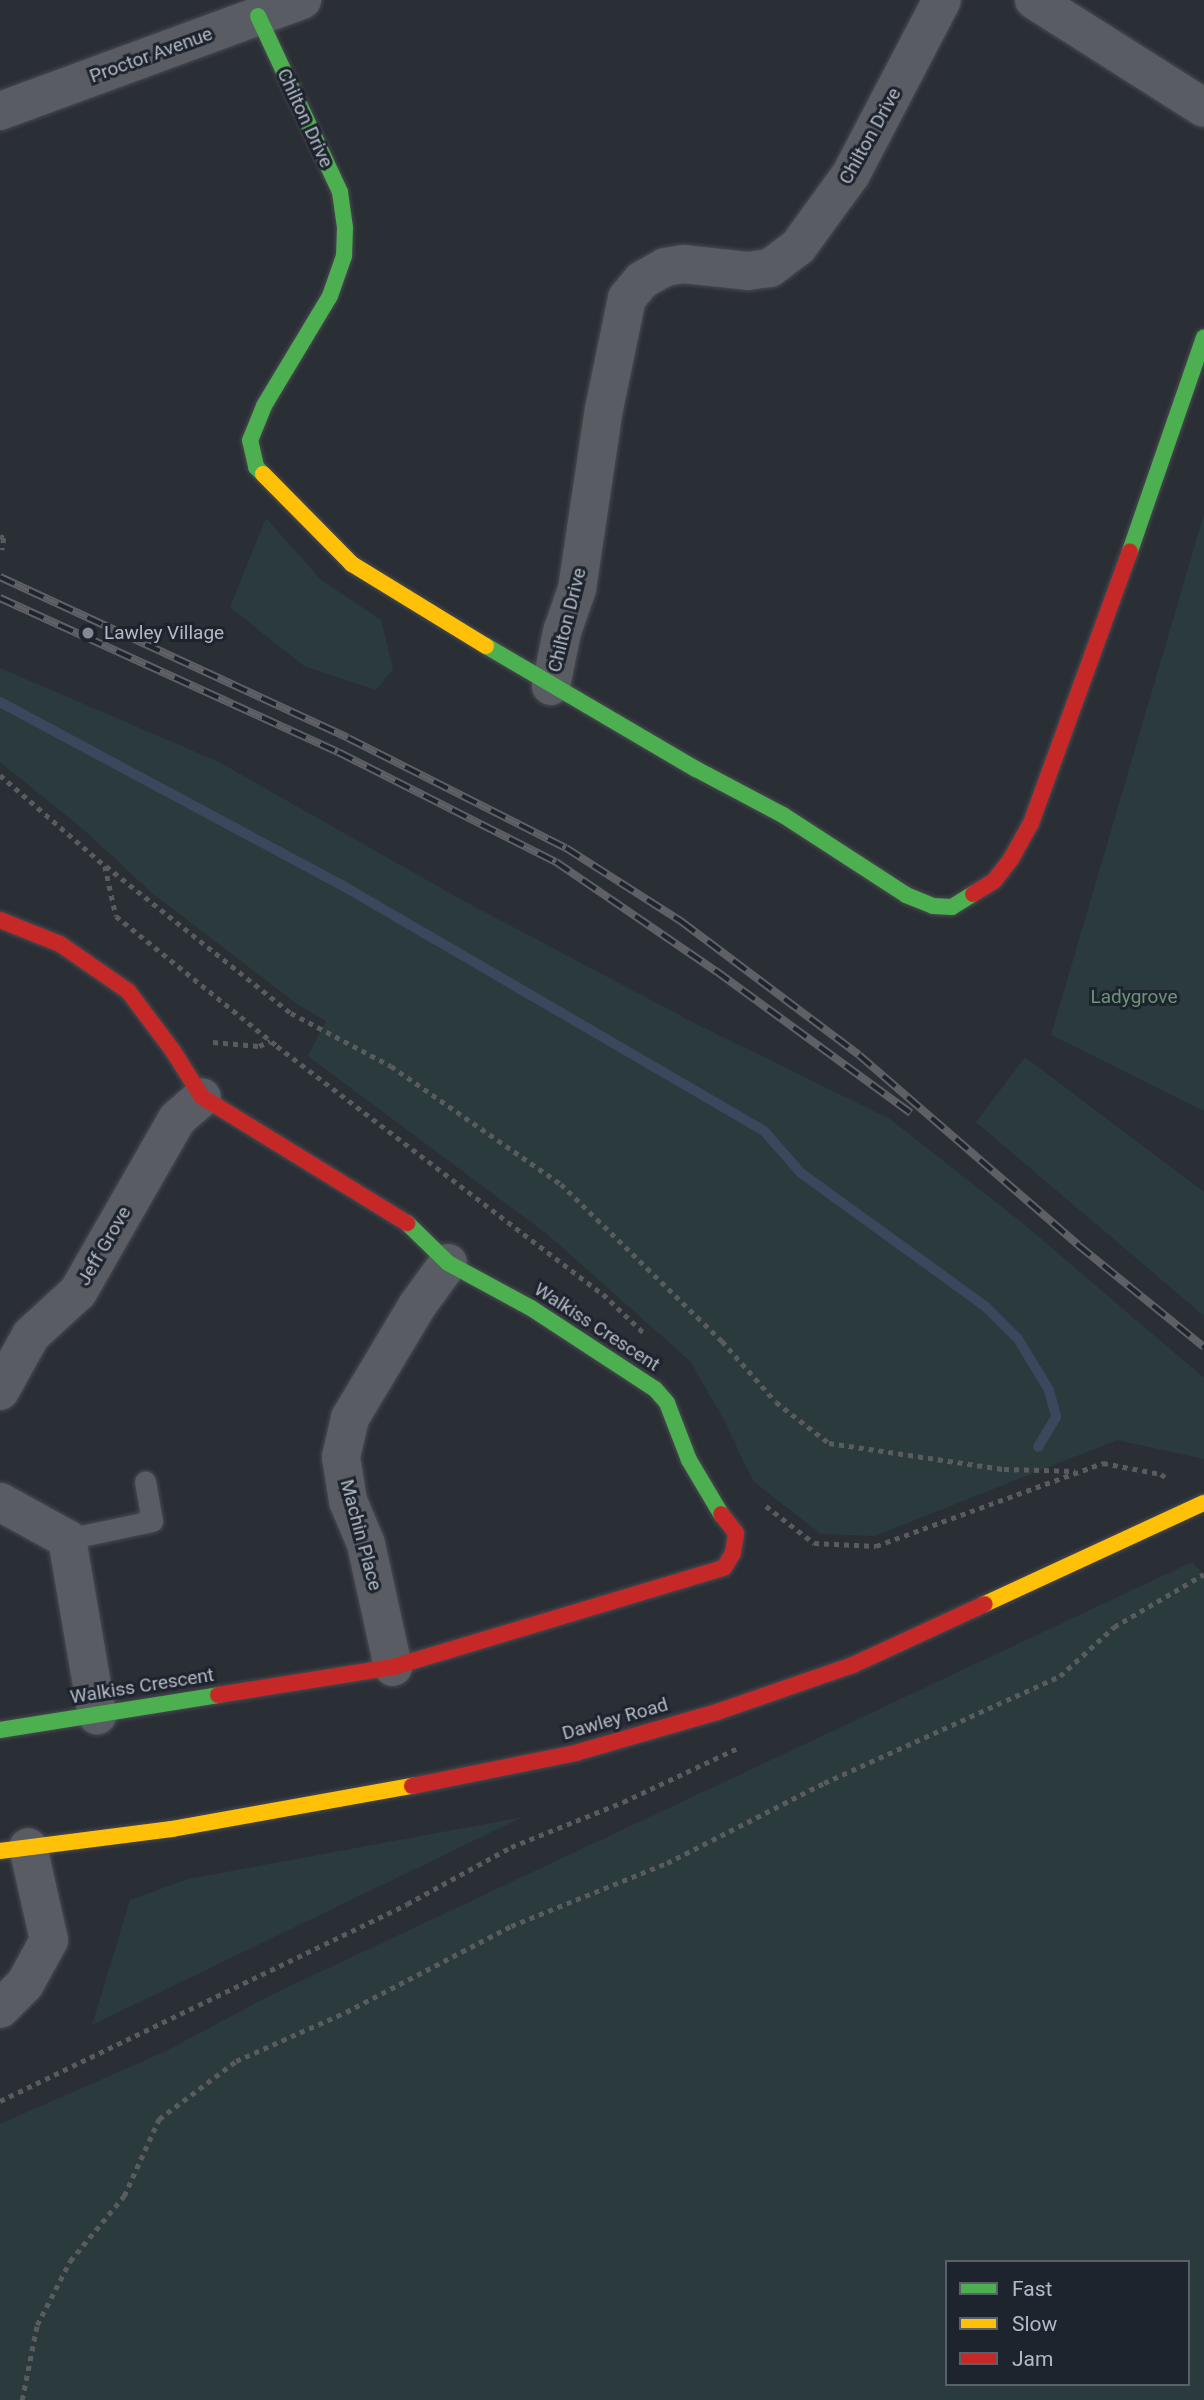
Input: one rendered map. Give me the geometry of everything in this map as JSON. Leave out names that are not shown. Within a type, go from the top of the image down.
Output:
[{"type":"street","name":"Chilton Drive","points":[[285,5],[340,192],[345,229],[344,256],[330,296],[264,406],[250,440],[256,467],[352,564],[551,686],[562,632],[577,589],[604,409],[627,299],[642,280],[665,267],[683,264],[748,271],[770,268],[798,247],[851,174],[942,0]]},
{"type":"street","points":[[1034,0],[1204,108]]},
{"type":"street","name":"Proctor Avenue","points":[[0,111],[285,5]]},
{"type":"street","points":[[551,686],[783,815],[906,895],[933,906],[952,907],[970,898],[994,881],[1011,859],[1031,823],[1100,640],[1204,337]]},
{"type":"street","name":"Walkiss Crescent","points":[[0,920],[60,944],[128,991],[202,1097],[399,1216],[448,1263],[531,1308],[655,1389],[667,1403],[689,1460],[712,1503],[736,1534],[733,1553],[723,1568],[393,1667],[0,1730]]},
{"type":"street","name":"Jeff Grove","points":[[0,1391],[32,1335],[78,1292],[177,1119],[202,1097]]},
{"type":"street","name":"Machin Place","points":[[393,1667],[366,1544],[348,1501],[341,1457],[350,1418],[416,1306],[448,1263]]},
{"type":"street","points":[[0,1502],[67,1539],[97,1715]]},
{"type":"street","name":"Dawley Road","points":[[14,1849],[172,1829],[436,1782],[575,1753],[704,1715],[853,1665],[1203,1506]]},
{"type":"street","points":[[0,2009],[25,1984],[49,1940],[14,1849]]},
{"type":"lane","points":[[67,1539],[152,1521],[145,1482]]},
{"type":"path","points":[[0,536],[4,538],[2,550]]},
{"type":"path","points":[[0,775],[105,866],[291,1013],[391,1066],[561,1184],[722,1341],[776,1402],[829,1443],[1004,1469],[1080,1471]]},
{"type":"path","points":[[105,866],[116,916],[270,1041],[603,1294],[649,1338]]},
{"type":"path","points":[[181,1064],[214,1042],[259,1046],[270,1041]]},
{"type":"path","points":[[761,1502],[814,1543],[876,1546],[1103,1463],[1161,1474],[1203,1506]]},
{"type":"path","points":[[22,2400],[37,2325],[70,2261],[124,2196],[159,2119],[236,2061],[346,2012],[511,1926],[667,1863],[824,1783],[1060,1676],[1114,1627],[1204,1574]]},
{"type":"path","points":[[0,2101],[407,1904],[511,1847],[624,1802],[753,1741]]},
{"type":"green space","name":"Ladygrove","points":[[1204,514],[1204,1111],[1051,1035]]},
{"type":"green space","points":[[266,518],[321,580],[381,620],[393,669],[376,690],[304,666],[230,607]]},
{"type":"green space","points":[[0,668],[219,762],[462,900],[698,1025],[890,1119],[1025,1225],[1204,1378],[1204,1459],[1117,1440],[875,1536],[821,1534],[753,1481],[722,1416],[690,1361],[547,1234],[308,1056],[326,1021],[297,1004],[152,893],[83,829],[0,762]]},
{"type":"green space","points":[[1025,1057],[1204,1192],[1204,1316],[976,1122]]},
{"type":"green space","points":[[1192,1562],[1204,1574],[1204,2400],[0,2400],[0,2124],[164,2052],[269,1996]]},
{"type":"green space","points":[[523,1817],[92,2025],[130,1900],[188,1879]]},
{"type":"waterway","points":[[0,702],[345,887],[764,1131],[801,1173],[986,1307],[1018,1339],[1049,1390],[1056,1417],[1038,1447]]},
{"type":"railway","points":[[0,577],[348,738],[566,848],[682,922],[859,1055],[1078,1245],[1204,1347]]},
{"type":"railway","points":[[0,598],[338,752],[556,862],[716,971],[911,1113]]},
{"type":"traffic: fast","points":[[258,16],[340,192],[345,228],[344,256],[330,296],[264,406],[250,440],[256,467],[263,474]]},
{"type":"traffic: fast","points":[[1130,551],[1204,337]]},
{"type":"traffic: fast","points":[[486,646],[696,769],[783,815],[906,895],[933,906],[952,907],[973,894]]},
{"type":"traffic: fast","points":[[407,1223],[448,1263],[531,1308],[655,1389],[667,1403],[689,1460],[721,1514]]},
{"type":"traffic: fast","points":[[0,1730],[218,1695]]},
{"type":"traffic: slow","points":[[263,474],[352,564],[486,646]]},
{"type":"traffic: slow","points":[[985,1604],[1204,1503]]},
{"type":"traffic: slow","points":[[0,1851],[172,1829],[412,1786]]},
{"type":"traffic: jam","points":[[973,894],[994,881],[1011,859],[1031,823],[1130,551]]},
{"type":"traffic: jam","points":[[0,920],[60,944],[128,991],[173,1051],[202,1097],[407,1223]]},
{"type":"traffic: jam","points":[[218,1695],[393,1667],[724,1568],[733,1553],[736,1533],[721,1514]]},
{"type":"traffic: jam","points":[[412,1786],[575,1753],[717,1712],[853,1665],[985,1604]]},
{"type":"place","name":"Lawley Village","points":[[88,633]]}]
